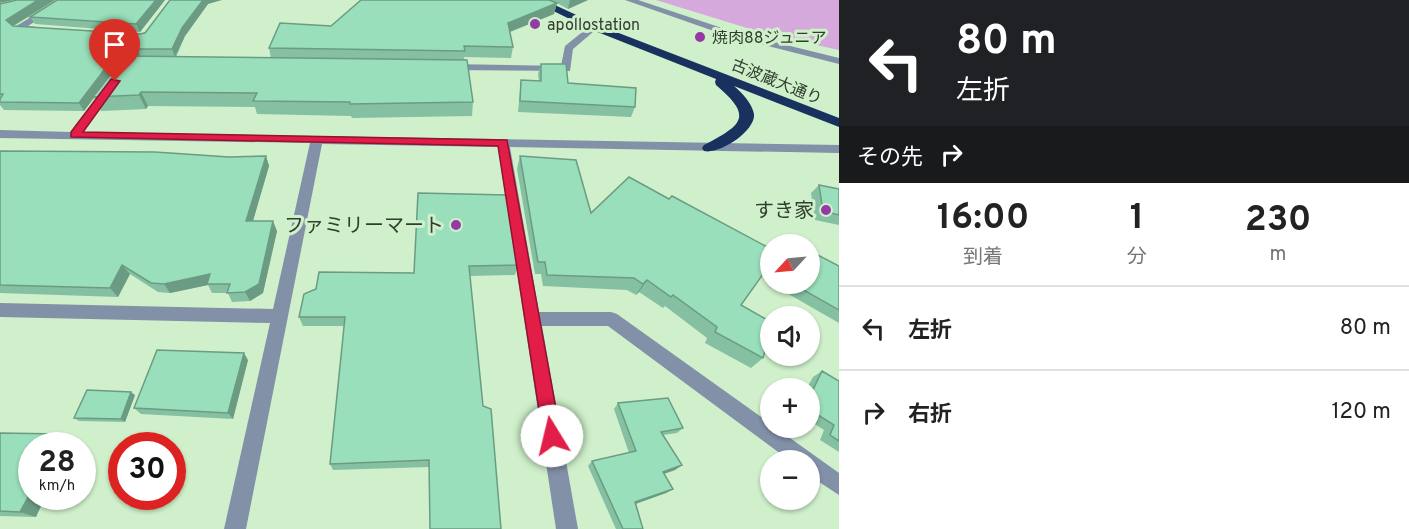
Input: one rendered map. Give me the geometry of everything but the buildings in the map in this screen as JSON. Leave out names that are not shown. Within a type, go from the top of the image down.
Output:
[{"type":"highway","name":"古波蔵大通り","points":[[536,0],[594,27],[839,123]]},
{"type":"highway","points":[[701,68],[743,101],[748,117],[745,124],[732,137],[709,148]]},
{"type":"street","points":[[41,30],[18,28],[65,0]]},
{"type":"street","points":[[629,0],[731,34],[839,61]]},
{"type":"street","points":[[436,67],[566,69],[568,48],[594,27]]},
{"type":"street","points":[[75,135],[115,81]]},
{"type":"street","points":[[0,134],[839,149]]},
{"type":"street","points":[[235,529],[317,140]]},
{"type":"street","points":[[503,142],[567,529]]},
{"type":"street","points":[[0,310],[280,316]]},
{"type":"street","points":[[532,319],[611,319],[791,450]]},
{"type":"street","points":[[820,471],[839,485]]},
{"type":"shaded area","points":[[656,0],[839,0],[839,50],[770,35]]},
{"type":"place","name":"apollostation","points":[[535,24]]},
{"type":"place","name":"焼肉88ジュニア","points":[[700,37]]},
{"type":"place","name":"すき家","points":[[826,210]]},
{"type":"place","name":"ファミリーマート","points":[[456,225]]},
{"type":"route","points":[[115,81],[75,135],[503,142],[552,436]]}]
